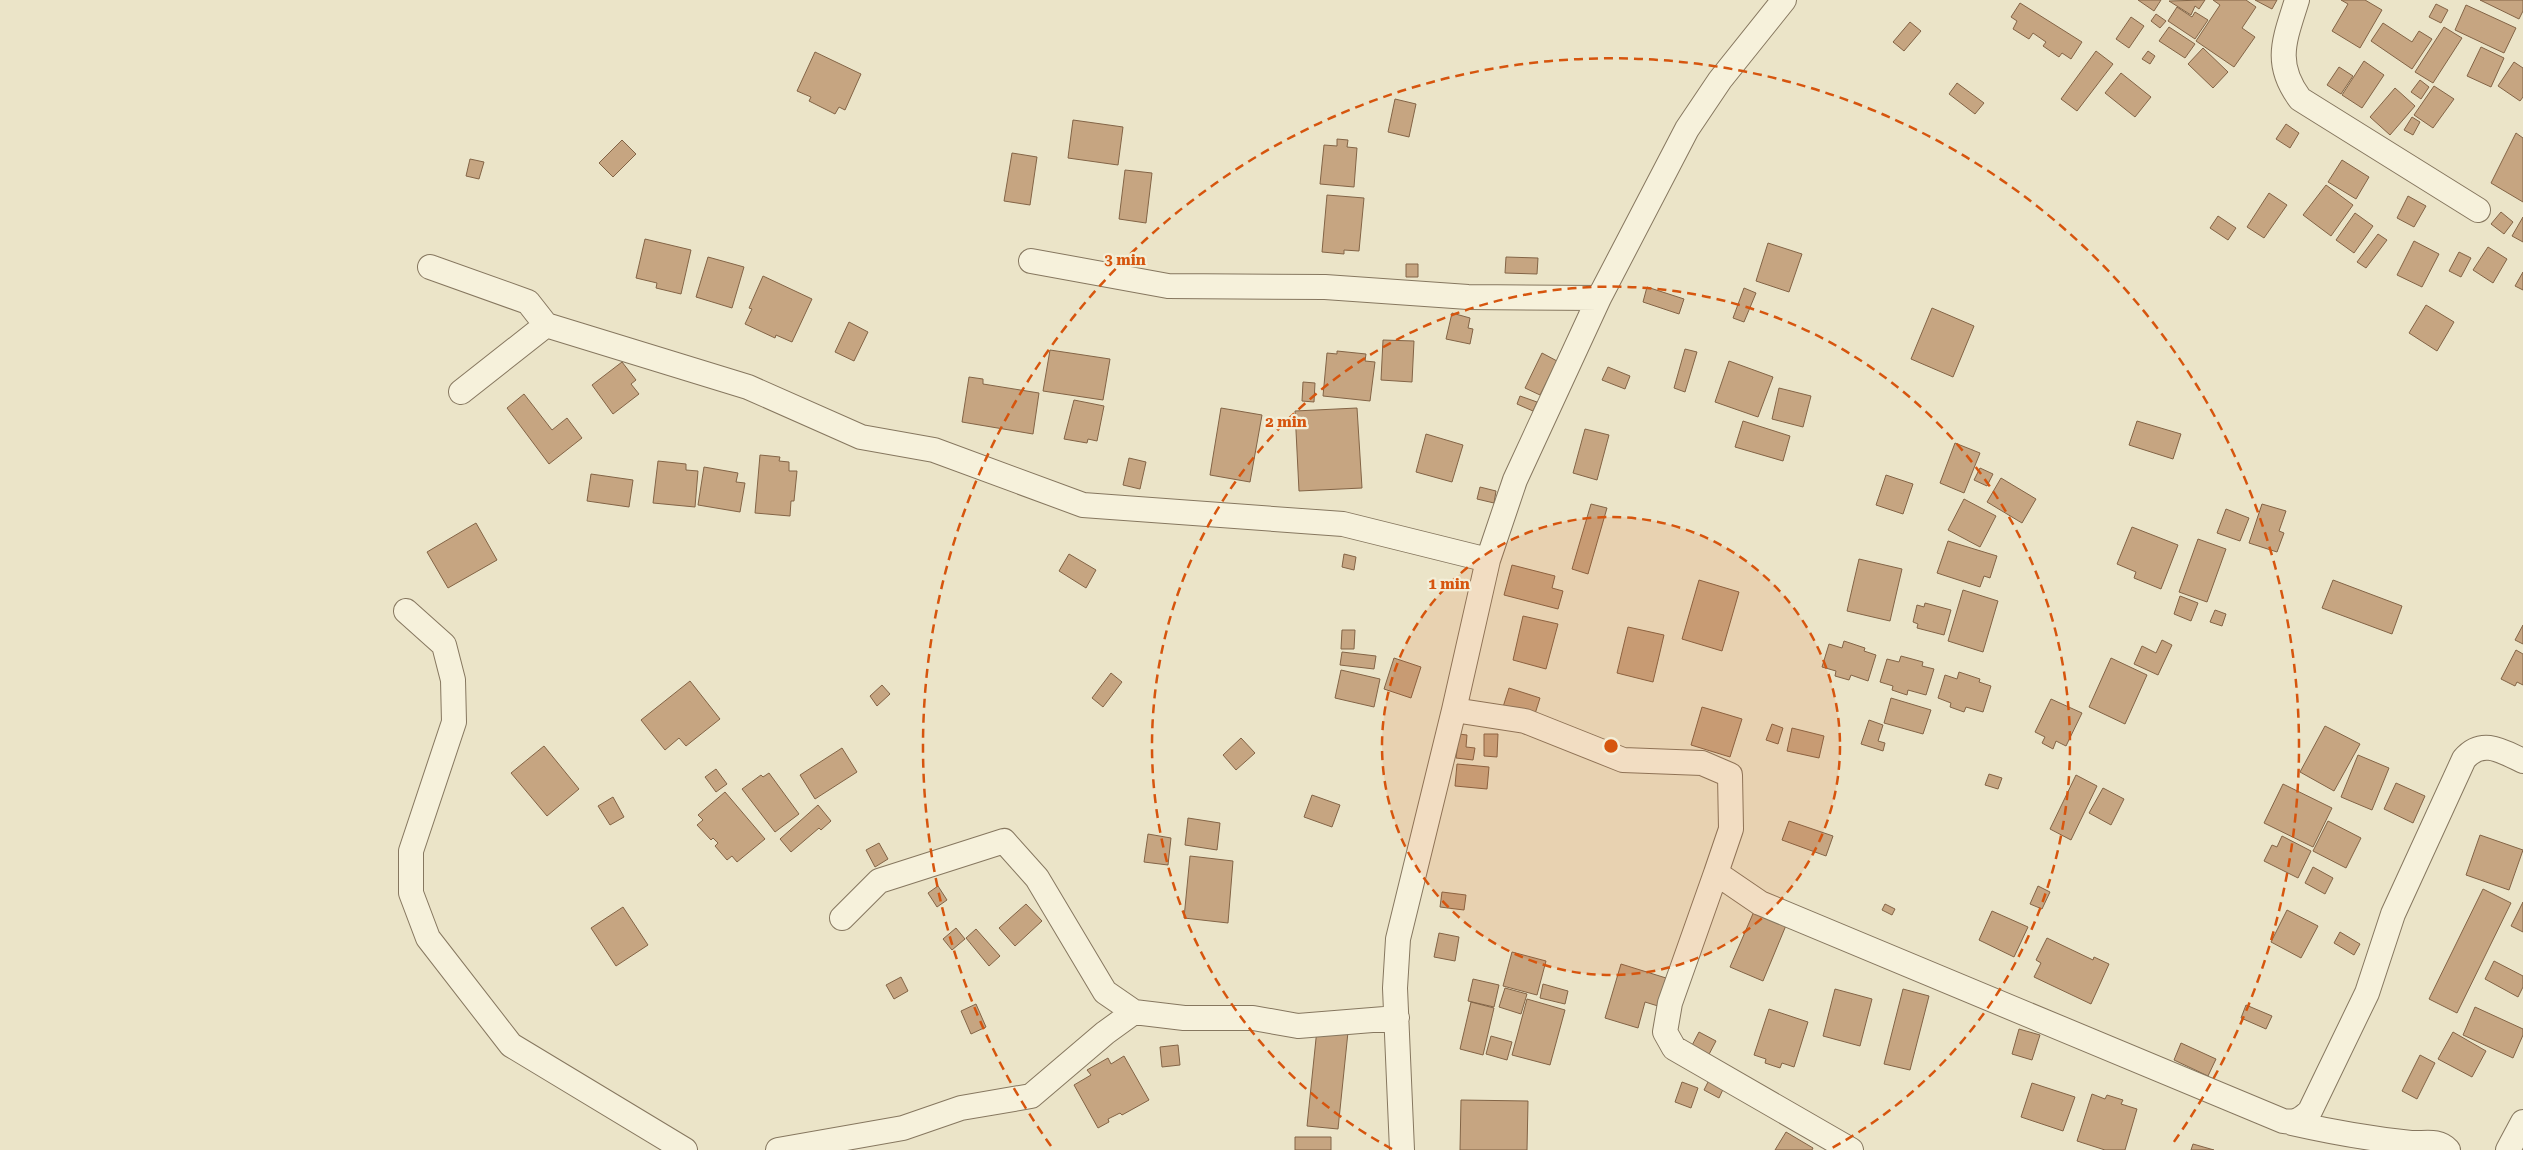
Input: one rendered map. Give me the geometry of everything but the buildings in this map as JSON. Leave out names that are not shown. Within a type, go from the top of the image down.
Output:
[{"type":"street","points":[[1402,1150],[1395,964],[1398,939],[1454,710],[1488,560],[1515,480],[1599,298],[1699,110],[1720,80],[1784,0]]},
{"type":"street","points":[[2298,0],[2285,39],[2282,62],[2288,79],[2300,99],[2478,210]]},
{"type":"street","points":[[1032,261],[1168,286],[1325,287],[1468,297],[1599,298]]},
{"type":"street","points":[[430,267],[528,302],[546,325],[748,387],[861,437],[934,450],[1084,505],[1343,524],[1488,560]]},
{"type":"street","points":[[461,392],[546,325]]},
{"type":"street","points":[[406,611],[444,645],[453,680],[454,722],[410,851],[411,894],[428,938],[511,1044],[685,1150]]},
{"type":"street","points":[[1454,710],[1525,721],[1623,760],[1702,763],[1730,775],[1731,829],[1670,1003],[1665,1032],[1674,1048],[1851,1150]]},
{"type":"street","points":[[2292,1123],[2302,1119],[2310,1111],[2367,993],[2392,914],[2464,760],[2470,752],[2480,748],[2494,747],[2523,761]]},
{"type":"street","points":[[842,918],[879,882],[1004,841],[1037,878],[1105,992],[1134,1012],[1184,1018],[1253,1018],[1298,1026],[1397,1018]]},
{"type":"street","points":[[1716,873],[1760,903],[2283,1121],[2343,1135],[2414,1144],[2435,1143],[2448,1150]]},
{"type":"street","points":[[778,1150],[904,1128],[961,1108],[1031,1096],[1105,1033],[1134,1012]]},
{"type":"street","points":[[2508,1150],[2523,1122]]}]
